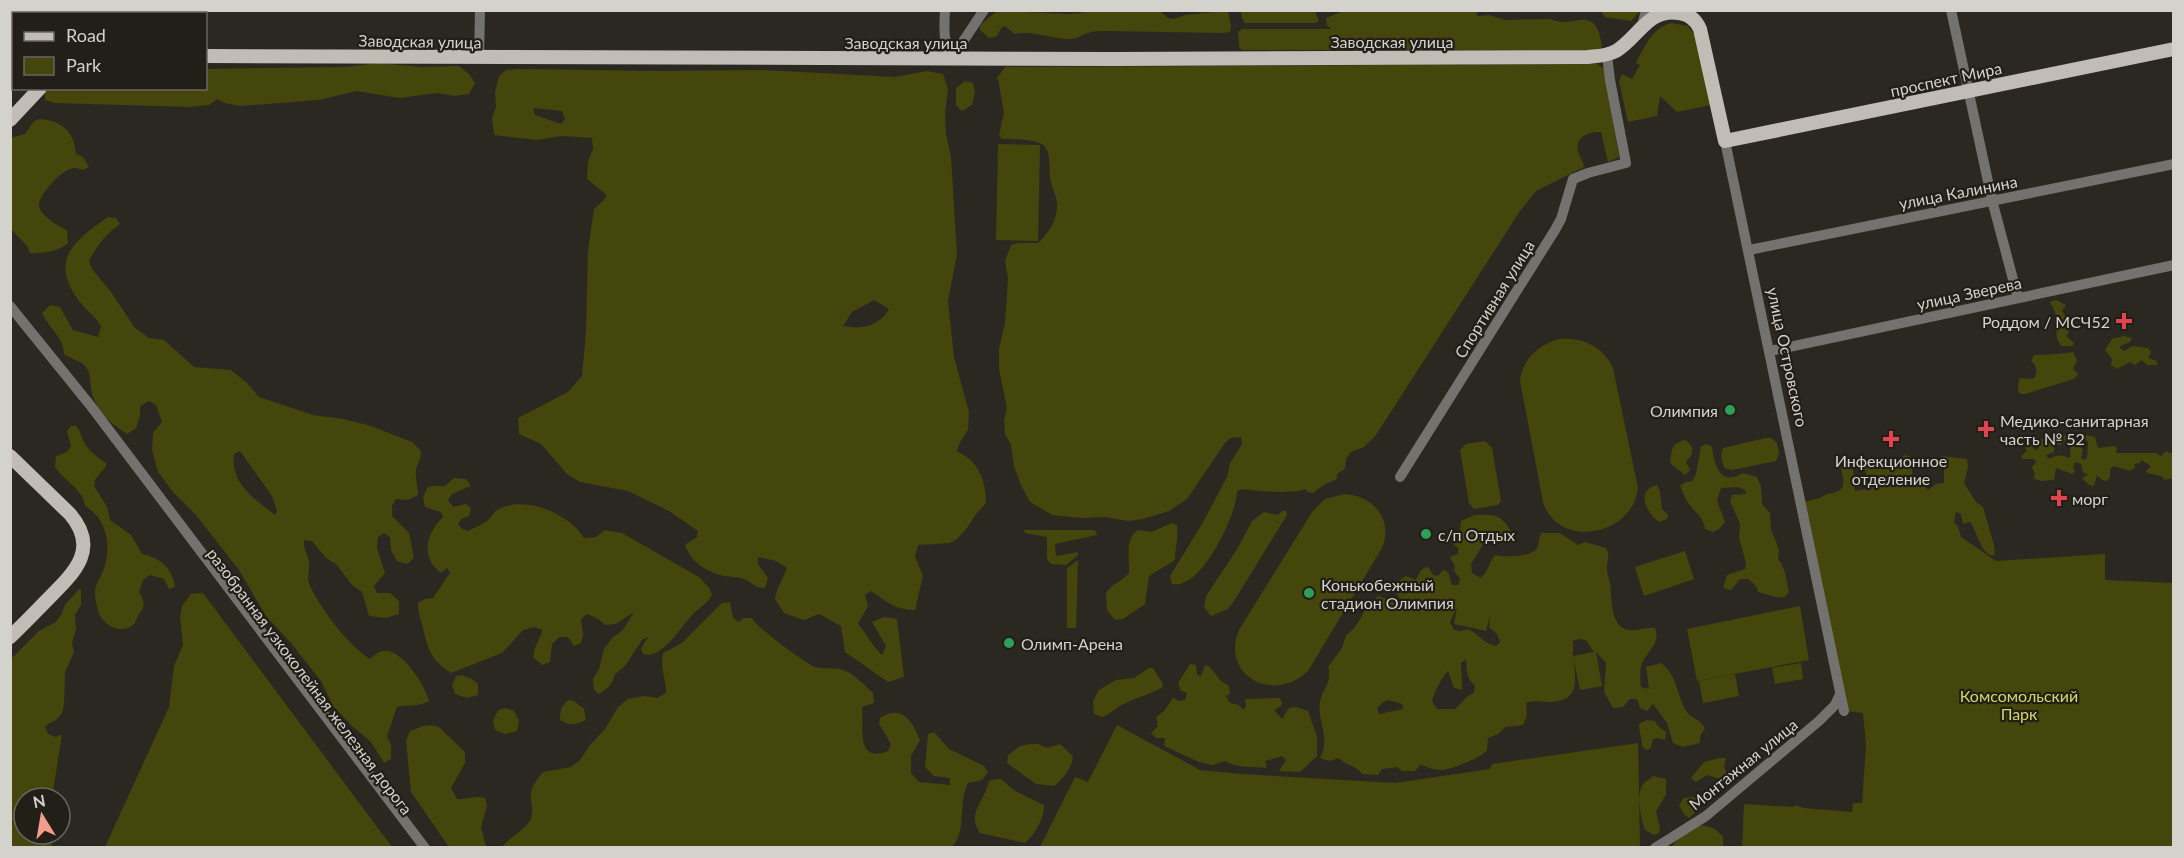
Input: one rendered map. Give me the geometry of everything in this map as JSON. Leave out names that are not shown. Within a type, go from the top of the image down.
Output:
[{"type":"main road","points":[[1607,55],[1623,46],[1642,26],[1661,14],[1680,13],[1695,20],[1703,36]]},
{"type":"main road","name":"улица Островского","points":[[1703,36],[1725,141]]},
{"type":"main road","name":"проспект Мира","points":[[1725,141],[2174,49]]},
{"type":"main road","name":"Заводская улица","points":[[207,56],[952,58],[1588,57],[1607,55]]},
{"type":"main road","points":[[10,120],[38,90]]},
{"type":"main road","points":[[10,456],[77,523],[83,540],[82,557],[76,569],[66,582],[10,637]]},
{"type":"street","points":[[479,58],[480,10]]},
{"type":"street","points":[[945,10],[944,27],[947,50],[952,58],[984,10]]},
{"type":"street","points":[[1642,26],[1647,10]]},
{"type":"street","name":"улица Островского","points":[[1697,10],[1703,36]]},
{"type":"street","points":[[1951,10],[1992,200],[2018,298]]},
{"type":"street","name":"Спортивная улица","points":[[1400,477],[1555,230],[1573,179],[1626,163],[1607,55]]},
{"type":"street","name":"улица Островского","points":[[1725,141],[1844,711]]},
{"type":"street","name":"улица Калинина","points":[[1749,250],[2174,164]]},
{"type":"street","name":"улица Зверева","points":[[1770,351],[2174,265]]},
{"type":"street","points":[[10,306],[90,405],[425,848]]},
{"type":"street","name":"разобранная узкоколейная железная дорога","points":[[88,414],[418,848]]},
{"type":"street","name":"разобранная узкоколейная железная дорога","points":[[131,460],[178,532]]},
{"type":"street","name":"Монтажная улица","points":[[1655,848],[1706,816],[1819,722],[1835,705],[1840,694]]},
{"type":"green space","points":[[1105,10],[1160,11],[1168,18],[1174,19],[1185,15],[1228,11],[1231,26],[1230,32],[1222,33],[1100,31],[1071,39],[1029,33],[1015,34],[1005,26],[1001,28],[997,36],[989,38],[980,30],[980,25],[996,12],[1069,14]]},
{"type":"green space","points":[[1472,10],[1477,12],[1477,16],[1489,15],[1505,20],[1551,19],[1567,22],[1589,20],[1599,32],[1602,46],[1599,50],[1242,50],[1239,47],[1238,32],[1242,29],[1331,29],[1327,25],[1326,18],[1343,11]]},
{"type":"green space","points":[[1241,11],[1315,11],[1319,21],[1316,23],[1245,23]]},
{"type":"green space","points":[[1601,11],[1640,11],[1631,21],[1605,17]]},
{"type":"green space","points":[[1671,23],[1688,26],[1695,35],[1711,105],[1677,112],[1660,96],[1657,116],[1628,122],[1619,81],[1622,74],[1632,79],[1640,65],[1636,63],[1650,38],[1664,25]]},
{"type":"green space","points":[[378,63],[422,67],[459,66],[475,83],[469,94],[454,96],[437,93],[400,98],[356,91],[319,100],[240,106],[217,99],[209,105],[190,107],[55,103],[45,100],[46,90],[207,90],[207,69],[344,67]]},
{"type":"green space","points":[[1597,64],[1604,69],[1619,157],[1608,162],[1601,132],[1587,134],[1580,139],[1577,148],[1584,167],[1536,191],[1520,211],[1376,435],[1364,447],[1351,452],[1346,459],[1345,469],[1338,473],[1336,480],[1325,484],[1313,493],[1307,492],[1306,489],[1284,492],[1246,489],[1237,491],[1231,516],[1224,532],[1205,564],[1194,576],[1183,583],[1172,584],[1170,576],[1227,477],[1230,463],[1242,444],[1241,437],[1231,438],[1225,443],[1187,499],[1169,511],[1128,521],[1105,517],[1081,518],[1052,515],[1030,502],[1014,466],[1011,445],[1005,434],[1004,420],[1007,408],[999,369],[999,349],[1005,323],[1008,278],[1005,261],[1011,245],[1038,243],[1042,239],[1054,220],[1057,203],[1050,179],[1046,148],[1040,143],[1002,139],[999,135],[1004,113],[998,79],[996,79],[1005,67]]},
{"type":"green space","points":[[506,70],[763,70],[895,77],[927,71],[943,74],[948,89],[945,113],[946,134],[951,157],[957,254],[948,301],[954,357],[969,412],[968,430],[957,451],[965,455],[980,473],[985,487],[986,503],[957,539],[950,543],[918,545],[915,557],[923,576],[915,610],[892,605],[871,591],[865,595],[868,606],[858,624],[882,655],[886,646],[872,622],[884,617],[897,619],[904,677],[888,682],[845,652],[841,626],[819,614],[804,620],[784,613],[775,599],[787,568],[776,561],[758,557],[758,564],[768,578],[765,588],[744,579],[711,572],[695,561],[685,545],[697,537],[698,531],[669,511],[628,491],[580,482],[567,474],[541,444],[519,434],[518,418],[568,392],[582,376],[586,332],[588,250],[594,209],[607,195],[587,179],[588,161],[593,149],[592,138],[562,136],[537,140],[494,135],[492,118],[496,107],[495,92],[499,76]],"holes":[[[533,108],[562,111],[565,119],[561,124],[535,115]],[[874,300],[889,309],[881,319],[863,327],[843,326],[852,312]]]},
{"type":"green space","points":[[965,81],[973,83],[975,92],[972,105],[962,111],[956,105],[956,88]]},
{"type":"green space","points":[[40,119],[55,122],[66,129],[73,139],[76,154],[83,157],[89,167],[83,170],[69,169],[47,188],[40,200],[42,213],[67,230],[68,243],[51,251],[30,253],[27,246],[11,229],[10,138],[25,134],[34,121]]},
{"type":"green space","points":[[998,144],[1040,145],[1038,241],[996,240]]},
{"type":"green space","points":[[108,217],[116,218],[120,224],[102,241],[89,261],[92,269],[111,292],[135,328],[149,338],[164,340],[194,367],[231,370],[259,397],[313,415],[371,426],[412,442],[421,451],[416,473],[418,495],[408,500],[396,499],[392,506],[392,516],[409,533],[414,558],[407,564],[397,561],[391,550],[390,537],[384,533],[378,537],[377,548],[385,573],[374,586],[377,593],[390,593],[399,601],[399,614],[386,618],[369,616],[362,592],[352,585],[336,564],[326,558],[312,541],[304,540],[309,563],[309,583],[336,626],[370,659],[384,651],[400,657],[419,679],[427,695],[429,701],[424,703],[397,707],[387,736],[391,745],[391,759],[384,763],[371,742],[333,706],[321,681],[266,616],[239,570],[158,472],[152,450],[153,433],[162,422],[156,405],[149,401],[140,406],[136,428],[127,434],[102,413],[92,392],[87,369],[82,363],[64,354],[59,338],[42,313],[50,305],[60,307],[73,330],[98,337],[101,326],[72,291],[67,278],[66,266],[68,255],[74,245]],"holes":[[[240,451],[272,496],[277,511],[275,515],[252,497],[240,482],[234,465],[234,454]]]},
{"type":"green space","points":[[2056,300],[2066,305],[2062,311],[2069,327],[2066,336],[2074,343],[2073,346],[2061,346],[2057,338],[2055,312],[2050,302]]},
{"type":"green space","points":[[2124,336],[2132,338],[2130,342],[2120,346],[2121,349],[2124,351],[2132,346],[2148,348],[2151,352],[2148,358],[2157,361],[2157,365],[2147,365],[2142,360],[2135,365],[2130,362],[2117,369],[2111,365],[2112,359],[2105,350],[2112,339]]},
{"type":"green space","points":[[1559,339],[1584,341],[1598,349],[1609,360],[1613,368],[1638,488],[1633,504],[1623,517],[1610,526],[1594,531],[1578,531],[1563,527],[1551,517],[1543,502],[1520,381],[1528,359],[1544,345]]},
{"type":"green space","points":[[2073,352],[2077,361],[2073,368],[2078,374],[2074,379],[2025,394],[2018,391],[2019,379],[2032,379],[2036,375],[2036,367],[2031,361],[2034,355]]},
{"type":"green space","points":[[71,426],[79,429],[87,447],[106,463],[95,480],[94,486],[107,507],[110,520],[131,535],[142,554],[160,561],[174,580],[175,587],[169,589],[164,579],[150,575],[143,580],[139,592],[144,602],[143,607],[134,624],[124,629],[113,627],[104,621],[96,602],[96,587],[106,562],[107,553],[103,526],[99,518],[85,506],[77,490],[55,467],[56,456],[67,452],[71,446],[67,431]]},
{"type":"green space","points":[[2057,433],[2064,434],[2067,438],[2062,444],[2054,446],[2054,452],[2046,455],[2049,459],[2055,456],[2070,458],[2071,440],[2076,440],[2083,450],[2081,458],[2084,460],[2087,458],[2088,442],[2083,437],[2084,435],[2095,437],[2098,448],[2114,446],[2117,448],[2116,453],[2156,453],[2161,456],[2166,451],[2173,454],[2173,478],[2165,480],[2161,476],[2147,473],[2146,471],[2151,466],[2141,460],[2140,463],[2134,464],[2135,468],[2130,471],[2114,466],[2110,469],[2110,477],[2107,481],[2097,475],[2094,486],[2089,485],[2082,478],[2088,475],[2083,472],[2081,464],[2076,462],[2073,466],[2075,472],[2072,474],[2056,468],[2054,480],[2041,481],[2033,478],[2035,474],[2032,467],[2036,462],[2034,459],[2023,459],[2021,456],[2027,451],[2025,448],[2031,445],[2035,450],[2039,448],[2040,440],[2048,437],[2050,441],[2053,441]]},
{"type":"green space","points":[[1771,438],[1777,443],[1779,454],[1776,461],[1732,470],[1724,468],[1721,455],[1723,448]]},
{"type":"green space","points":[[1686,440],[1692,447],[1692,454],[1686,462],[1690,470],[1685,475],[1670,463],[1673,447]]},
{"type":"green space","points":[[1485,441],[1492,448],[1501,501],[1498,505],[1474,509],[1469,503],[1460,450],[1466,444]]},
{"type":"green space","points":[[1707,444],[1712,447],[1717,467],[1724,476],[1735,477],[1743,473],[1757,477],[1761,486],[1762,504],[1770,513],[1771,530],[1779,551],[1778,559],[1783,566],[1789,592],[1785,597],[1775,597],[1758,592],[1756,586],[1748,579],[1740,579],[1731,590],[1723,588],[1727,575],[1745,569],[1746,563],[1739,538],[1740,524],[1730,501],[1732,495],[1746,494],[1745,490],[1738,487],[1721,488],[1717,501],[1725,522],[1713,532],[1705,529],[1701,518],[1688,502],[1680,486],[1692,481],[1696,474],[1701,446]]},
{"type":"green space","name":"Комсомольский Парк","points":[[1905,455],[1911,457],[1913,485],[1919,487],[1923,485],[1928,490],[1936,484],[1944,483],[1944,468],[1940,461],[1942,456],[1967,459],[1968,467],[1964,483],[1976,502],[1983,507],[1995,554],[1992,556],[1984,550],[1970,522],[1963,524],[1961,514],[1956,512],[1954,523],[1958,526],[1961,537],[1996,561],[2105,554],[2105,580],[2173,583],[2173,847],[1742,848],[1744,804],[1794,807],[1795,805],[1804,808],[1852,812],[1853,803],[1862,803],[1866,745],[1863,713],[1844,711],[1801,502],[1818,499],[1842,488],[1841,467],[1853,468],[1855,491],[1867,489],[1870,485],[1864,468],[1866,463],[1899,459]]},
{"type":"green space","points":[[454,478],[466,479],[471,486],[452,494],[448,500],[453,507],[466,504],[471,508],[469,516],[461,519],[458,524],[462,529],[468,531],[478,526],[496,511],[508,506],[520,504],[545,509],[568,521],[584,538],[596,537],[605,530],[622,533],[699,577],[710,589],[712,595],[657,652],[650,655],[643,654],[641,649],[648,637],[642,640],[625,666],[615,674],[609,686],[598,694],[594,689],[593,679],[599,669],[604,649],[612,638],[622,631],[634,612],[616,624],[605,625],[587,614],[581,619],[583,635],[581,643],[574,646],[568,637],[560,637],[552,644],[550,662],[542,665],[533,657],[543,630],[534,627],[523,630],[502,653],[451,673],[437,662],[430,650],[418,603],[433,598],[450,573],[447,568],[441,573],[430,560],[429,538],[443,517],[441,512],[425,507],[423,497],[427,488],[445,486]]},
{"type":"green space","points":[[1657,485],[1662,509],[1668,514],[1667,519],[1659,522],[1650,513],[1645,502],[1646,492]]},
{"type":"green space","name":"Конькобежный стадион Олимпия","points":[[1344,494],[1364,499],[1378,511],[1385,528],[1382,548],[1308,671],[1294,681],[1280,685],[1266,685],[1254,680],[1244,672],[1237,660],[1235,646],[1239,630],[1312,512],[1325,499]]},
{"type":"green space","points":[[1286,511],[1287,515],[1234,601],[1228,609],[1211,616],[1204,607],[1206,596],[1236,551],[1252,521],[1264,512],[1278,515]]},
{"type":"green space","points":[[1475,515],[1492,515],[1504,521],[1511,531],[1507,537],[1499,538],[1490,534],[1483,536],[1482,546],[1471,564],[1472,573],[1481,578],[1495,555],[1518,556],[1534,551],[1541,533],[1560,533],[1578,545],[1585,542],[1606,548],[1612,608],[1619,625],[1627,630],[1655,628],[1655,642],[1641,665],[1641,687],[1649,689],[1646,667],[1661,663],[1673,678],[1687,712],[1705,728],[1700,736],[1700,743],[1683,747],[1673,743],[1667,723],[1653,704],[1647,711],[1640,708],[1637,699],[1630,699],[1623,707],[1613,708],[1604,692],[1606,663],[1596,652],[1602,686],[1580,690],[1574,660],[1574,689],[1567,698],[1560,701],[1526,703],[1527,715],[1523,725],[1505,727],[1498,734],[1488,738],[1487,751],[1464,764],[1438,770],[1420,765],[1415,771],[1402,771],[1397,767],[1382,769],[1378,775],[1362,774],[1339,758],[1329,761],[1320,758],[1324,743],[1320,716],[1321,697],[1329,677],[1328,667],[1342,648],[1346,635],[1355,627],[1369,604],[1379,596],[1395,603],[1400,599],[1396,592],[1399,581],[1406,576],[1416,580],[1421,570],[1426,567],[1433,575],[1438,576],[1443,570],[1448,572],[1452,585],[1459,585],[1460,579],[1454,571],[1455,566],[1450,557],[1458,554],[1458,548],[1453,544],[1460,532],[1461,521]],"holes":[[[1457,607],[1454,624],[1486,631],[1490,615],[1489,627],[1497,634],[1500,642],[1496,646],[1468,629],[1454,630],[1450,622]],[[1586,640],[1594,652],[1573,656],[1573,641]],[[1466,659],[1468,677],[1475,686],[1474,693],[1455,709],[1437,709],[1432,701],[1438,685],[1448,671],[1454,688],[1462,690],[1461,663]],[[1388,700],[1402,704],[1403,709],[1379,714],[1377,708]]]},
{"type":"green space","points":[[1172,523],[1177,525],[1175,560],[1149,576],[1145,604],[1123,619],[1115,620],[1107,610],[1106,593],[1129,573],[1131,539],[1138,530],[1151,532]]},
{"type":"green space","points":[[1024,530],[1095,530],[1097,535],[1055,544],[1056,556],[1078,552],[1078,555],[1066,565],[1051,564],[1047,559],[1047,537],[1025,533]]},
{"type":"green space","points":[[1685,551],[1694,579],[1644,596],[1635,567]]},
{"type":"green space","points":[[1078,560],[1076,628],[1067,628],[1067,568]]},
{"type":"green space","points":[[79,589],[81,590],[81,605],[75,615],[76,629],[72,643],[74,652],[65,672],[62,713],[45,727],[48,734],[56,737],[62,734],[54,786],[12,786],[12,846],[52,847],[11,847],[11,659],[39,631],[56,622],[65,605]]},
{"type":"green space","points":[[203,593],[392,847],[105,847],[169,707],[174,666],[183,645],[180,617],[182,606],[191,594]]},
{"type":"green space","points":[[730,602],[733,618],[739,622],[743,618],[752,618],[771,636],[810,664],[815,667],[848,672],[873,693],[874,703],[862,707],[863,741],[870,752],[877,754],[888,751],[891,744],[879,724],[880,718],[894,713],[910,721],[920,740],[911,756],[911,773],[919,782],[950,785],[950,778],[934,776],[925,767],[928,734],[934,732],[949,749],[984,766],[988,772],[982,780],[968,783],[963,800],[960,832],[952,847],[502,847],[530,821],[532,790],[543,772],[571,767],[580,760],[605,729],[618,707],[628,699],[645,696],[657,698],[666,693],[662,665],[663,653],[682,643],[722,603]]},
{"type":"green space","points":[[1800,606],[1809,660],[1697,681],[1687,629]]},
{"type":"green space","points":[[1801,663],[1803,679],[1775,684],[1772,668]]},
{"type":"green space","points":[[1190,664],[1196,665],[1197,675],[1201,676],[1205,665],[1210,667],[1220,680],[1229,686],[1230,693],[1226,697],[1230,703],[1239,705],[1244,710],[1245,699],[1279,698],[1282,702],[1281,706],[1274,710],[1282,719],[1289,708],[1296,707],[1308,711],[1317,737],[1317,756],[1300,772],[1279,771],[1286,760],[1282,756],[1265,761],[1267,768],[1240,766],[1225,761],[1212,765],[1199,762],[1164,746],[1165,738],[1156,738],[1151,733],[1158,726],[1156,717],[1164,711],[1173,698],[1179,701],[1185,700],[1187,693],[1181,691],[1178,683]]},
{"type":"green space","points":[[1149,668],[1153,668],[1163,684],[1162,688],[1121,705],[1102,717],[1094,714],[1093,701],[1099,690],[1116,680],[1134,678]]},
{"type":"green space","points":[[1735,674],[1739,696],[1703,703],[1699,681]]},
{"type":"green space","points":[[462,675],[478,684],[478,695],[467,698],[455,694],[452,685],[456,676]]},
{"type":"green space","points":[[569,700],[584,709],[586,720],[573,724],[560,720],[562,708]]},
{"type":"green space","points":[[506,708],[514,711],[519,721],[517,731],[505,734],[495,730],[493,721],[498,710]]},
{"type":"green space","points":[[1647,720],[1655,721],[1666,732],[1665,740],[1653,739],[1651,748],[1646,750],[1642,746],[1639,724]]},
{"type":"green space","points":[[431,725],[439,727],[465,752],[465,763],[451,788],[457,799],[485,798],[487,806],[481,827],[486,847],[449,847],[411,792],[406,741],[410,731]]},
{"type":"green space","points":[[1117,725],[1200,770],[1395,783],[1490,769],[1492,764],[1638,743],[1640,847],[1040,847],[1075,777],[1088,782]]},
{"type":"green space","points":[[1038,744],[1047,748],[1060,744],[1073,756],[1067,773],[1054,786],[1036,784],[1007,763],[1008,755],[1020,746]]},
{"type":"green space","points":[[1726,758],[1724,766],[1727,775],[1724,780],[1707,775],[1696,782],[1691,778],[1704,762]]},
{"type":"green space","points":[[1653,776],[1666,779],[1666,795],[1656,811],[1660,829],[1659,833],[1654,835],[1645,830],[1639,802],[1642,786]]},
{"type":"green space","points":[[1001,779],[1015,791],[1044,805],[1038,826],[1025,843],[980,833],[976,826],[977,808],[989,781]]},
{"type":"green space","points":[[1693,797],[1705,803],[1689,818],[1679,805],[1684,798]]},
{"type":"green space","points":[[1692,825],[1706,826],[1716,830],[1723,837],[1723,847],[1671,848],[1683,831]]},
{"type":"place","name":"Роддом / МСЧ52","points":[[2124,321]]},
{"type":"place","name":"Олимпия","points":[[1730,410]]},
{"type":"place","name":"Медико-санитарная часть № 52","points":[[1986,429]]},
{"type":"place","name":"Инфекционное отделение","points":[[1891,439]]},
{"type":"place","name":"морг","points":[[2059,498]]},
{"type":"place","name":"с/п Отдых","points":[[1426,534]]},
{"type":"place","name":"Конькобежный стадион Олимпия","points":[[1309,593]]},
{"type":"place","name":"Олимп-Арена","points":[[1009,643]]}]
